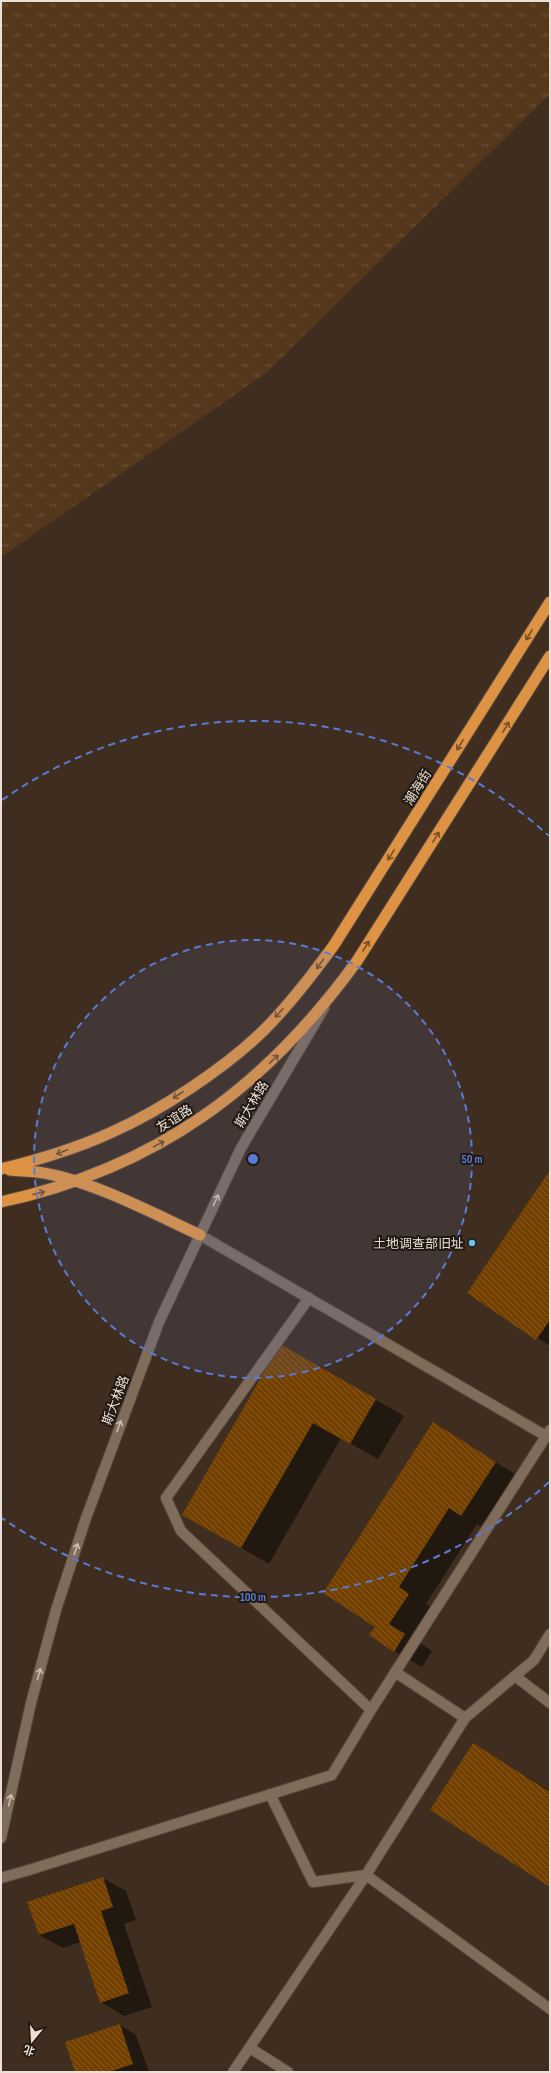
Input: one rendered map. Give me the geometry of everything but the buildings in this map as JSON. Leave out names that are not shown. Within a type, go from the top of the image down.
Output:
[{"type":"highway","name":"潮海街","points":[[305,985],[334,945],[550,602]]},
{"type":"highway","points":[[328,1001],[357,961],[550,656]]},
{"type":"highway","name":"友谊路","points":[[1,1170],[51,1156],[111,1133],[166,1103],[225,1063],[265,1029],[305,985]]},
{"type":"highway","name":"友谊路","points":[[1,1202],[54,1189],[109,1169],[163,1142],[210,1112],[253,1079],[292,1042],[328,1001]]},
{"type":"highway","points":[[1,1170],[38,1172],[75,1181],[132,1204],[200,1235]]},
{"type":"street","name":"斯大林路","points":[[1,1838],[31,1703],[56,1610],[86,1518],[159,1322],[241,1148],[328,1001]]},
{"type":"street","points":[[1,1878],[332,1775],[370,1710],[548,1433],[200,1235]]},
{"type":"street","points":[[309,1298],[166,1498],[181,1531],[370,1710]]},
{"type":"street","points":[[233,2072],[366,1875],[465,1718],[534,1660],[550,1634]]},
{"type":"street","points":[[395,1672],[465,1718]]},
{"type":"street","points":[[515,1676],[550,1703]]},
{"type":"street","points":[[270,1794],[313,1882],[366,1875],[550,2009]]},
{"type":"street","points":[[250,2048],[288,2072]]},
{"type":"green space","points":[[1,1],[550,1],[550,94],[266,373],[1,557]]},
{"type":"place","name":"土地调查部旧址","points":[[472,1243]]}]
